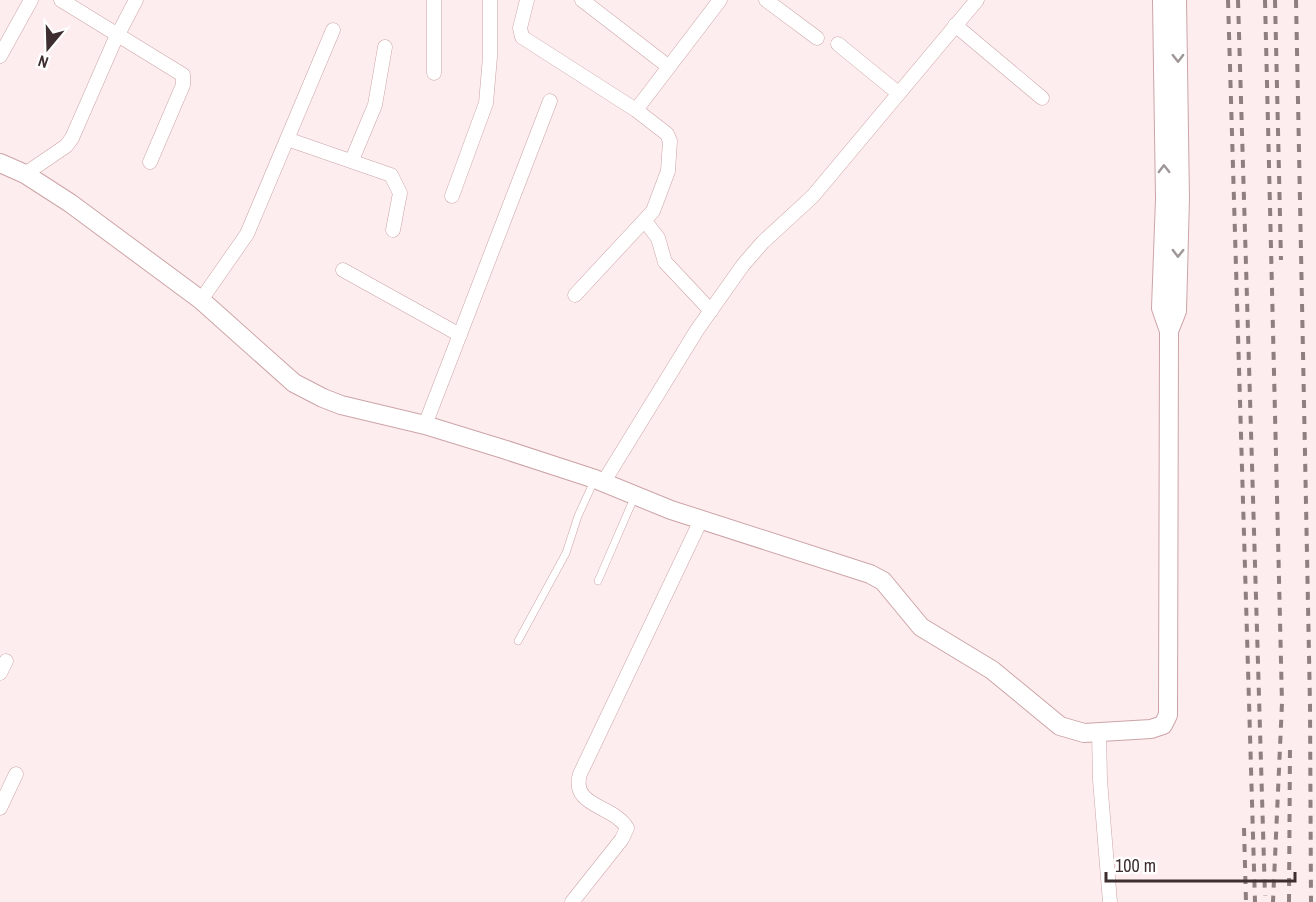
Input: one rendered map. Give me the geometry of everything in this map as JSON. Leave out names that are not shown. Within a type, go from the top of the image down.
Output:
[{"type":"street","points":[[0,56],[31,0]]},
{"type":"street","points":[[61,0],[177,69],[184,79],[150,162]]},
{"type":"street","points":[[25,174],[72,138],[118,34],[136,0]]},
{"type":"street","points":[[434,0],[434,73]]},
{"type":"street","points":[[452,196],[486,103],[490,57],[490,0]]},
{"type":"street","points":[[527,0],[520,28],[522,37],[636,110],[667,134],[671,144],[662,192],[653,211],[575,295]]},
{"type":"street","points":[[582,0],[669,67]]},
{"type":"street","points":[[636,110],[720,0]]},
{"type":"street","points":[[766,0],[817,38]]},
{"type":"street","points":[[599,481],[742,265],[813,196],[977,0]]},
{"type":"street","points":[[1162,0],[1172,198]]},
{"type":"street","points":[[0,163],[25,174],[70,203],[201,300],[294,383],[341,405],[426,425],[599,481],[701,520],[830,559],[883,581],[921,627],[992,670],[1060,726],[1091,733],[1151,729],[1163,725],[1168,715],[1168,331],[1161,308],[1172,198],[1177,0]]},
{"type":"street","points":[[955,25],[1042,98]]},
{"type":"street","points":[[201,300],[247,234],[333,30]]},
{"type":"street","points":[[838,44],[898,93]]},
{"type":"street","points":[[352,160],[375,105],[385,47]]},
{"type":"street","points":[[426,425],[550,101]]},
{"type":"street","points":[[288,139],[388,173],[396,181],[400,193],[393,230]]},
{"type":"street","points":[[645,221],[658,238],[665,262],[711,311]]},
{"type":"street","points":[[344,270],[460,335]]},
{"type":"street","points":[[572,902],[622,840],[627,828],[616,816],[583,798],[578,787],[580,774],[701,520]]},
{"type":"street","points":[[1091,733],[1100,780],[1110,902]]},
{"type":"street","points":[[0,808],[16,774]]},
{"type":"lane","points":[[518,641],[561,563],[578,516],[599,481]]},
{"type":"lane","points":[[598,581],[635,495]]},
{"type":"railway","points":[[1228,0],[1255,902]]},
{"type":"railway","points":[[1238,0],[1265,896]]},
{"type":"railway","points":[[1265,0],[1282,703],[1273,902]]},
{"type":"railway","points":[[1275,0],[1281,260]]},
{"type":"railway","points":[[1296,0],[1310,705],[1311,902]]},
{"type":"railway","points":[[1289,902],[1290,743]]},
{"type":"railway","points":[[1244,828],[1246,902]]}]
